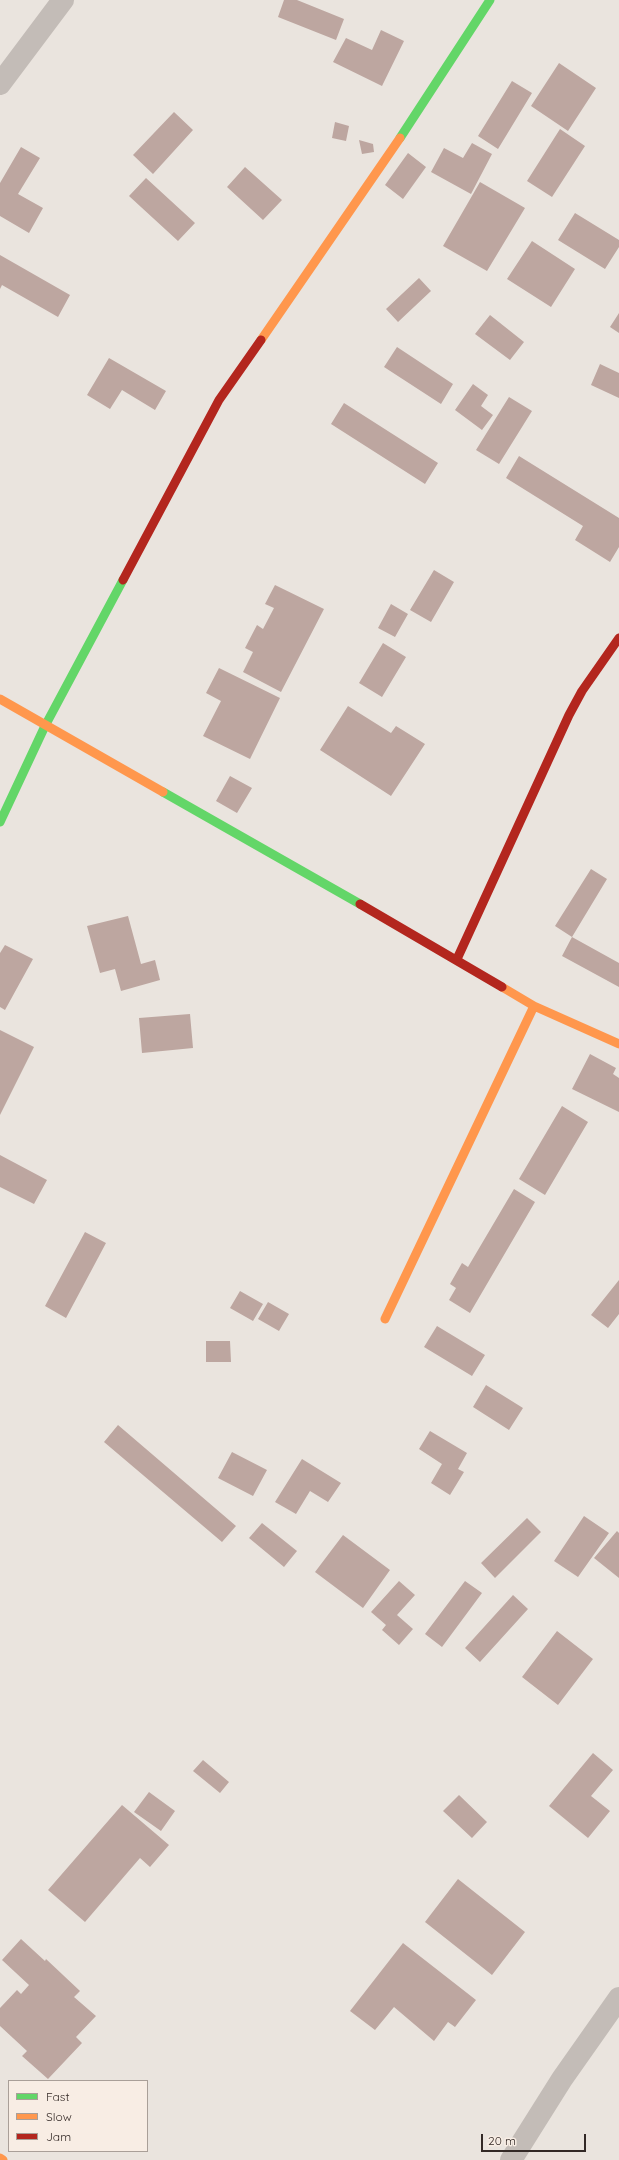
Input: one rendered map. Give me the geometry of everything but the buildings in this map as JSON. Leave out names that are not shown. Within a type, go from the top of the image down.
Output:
[{"type":"street","points":[[0,84],[63,0]]},
{"type":"street","points":[[0,822],[45,726],[219,400],[387,159],[490,0]]},
{"type":"street","points":[[457,959],[569,715],[582,691],[619,638]]},
{"type":"street","points":[[0,699],[45,726],[457,959],[534,1006],[619,1044]]},
{"type":"street","points":[[385,1319],[534,1006]]},
{"type":"street","points":[[511,2160],[562,2079],[619,1998]]},
{"type":"traffic: fast","points":[[400,138],[490,0]]},
{"type":"traffic: fast","points":[[0,822],[45,726],[123,580]]},
{"type":"traffic: fast","points":[[163,792],[360,904]]},
{"type":"traffic: slow","points":[[261,340],[400,138]]},
{"type":"traffic: slow","points":[[0,699],[163,792]]},
{"type":"traffic: slow","points":[[502,987],[534,1006],[619,1044]]},
{"type":"traffic: slow","points":[[385,1319],[534,1006]]},
{"type":"traffic: jam","points":[[123,580],[219,400],[261,340]]},
{"type":"traffic: jam","points":[[457,959],[569,715],[582,691],[619,638]]},
{"type":"traffic: jam","points":[[360,904],[502,987]]}]
